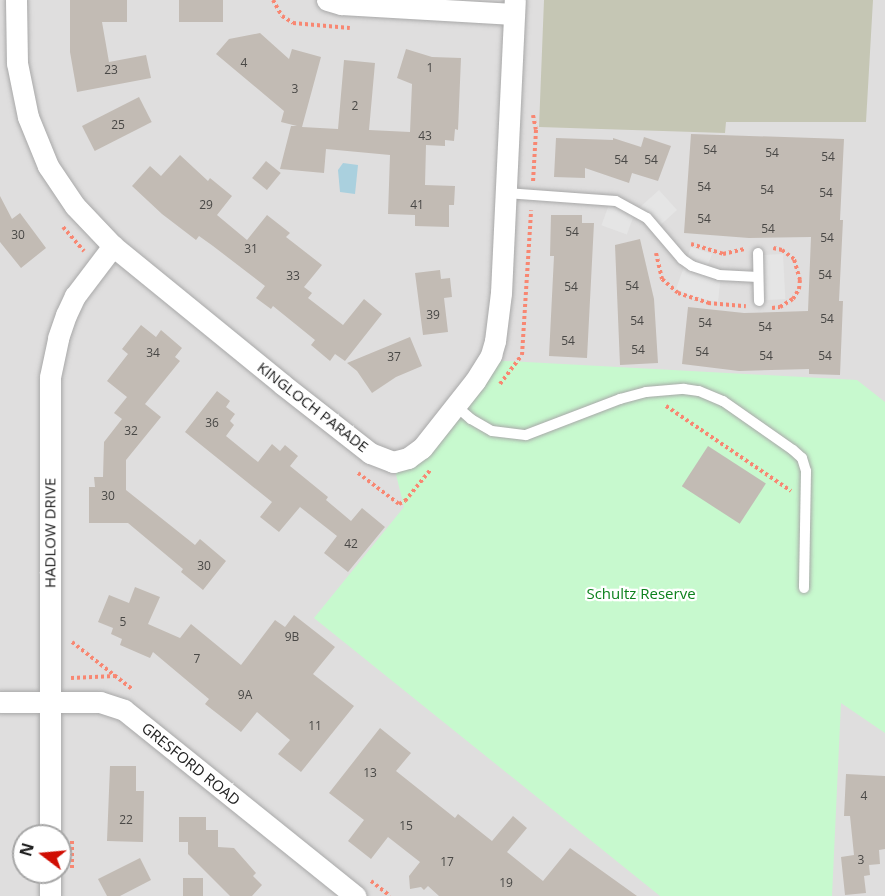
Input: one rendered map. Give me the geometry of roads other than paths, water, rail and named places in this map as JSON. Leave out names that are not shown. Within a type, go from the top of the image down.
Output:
[{"type":"street","name":"KINGLOCH PARADE","points":[[16,0],[17,63],[33,134],[48,166],[65,194],[113,246],[377,458],[393,462],[416,454],[456,406],[483,368],[495,341],[500,314],[515,7]]},
{"type":"street","points":[[327,0],[341,4],[515,7]]},
{"type":"street","name":"HADLOW DRIVE","points":[[50,824],[50,377],[58,338],[66,315],[80,289],[113,246]]},
{"type":"street","name":"GRESFORD ROAD","points":[[0,702],[100,702],[124,710],[355,896]]},
{"type":"lane","points":[[506,193],[616,201],[637,210],[682,259],[692,266],[719,275],[758,277]]},
{"type":"lane","points":[[758,253],[759,301]]},
{"type":"lane","points":[[456,406],[471,419],[492,431],[526,435],[627,396],[646,392],[669,389],[699,391],[717,398],[802,458],[806,471],[804,588]]},
{"type":"water","points":[[343,163],[358,165],[355,194],[340,192],[338,170]]},
{"type":"park label","name":"Schultz Reserve","points":[[641,594]]}]
